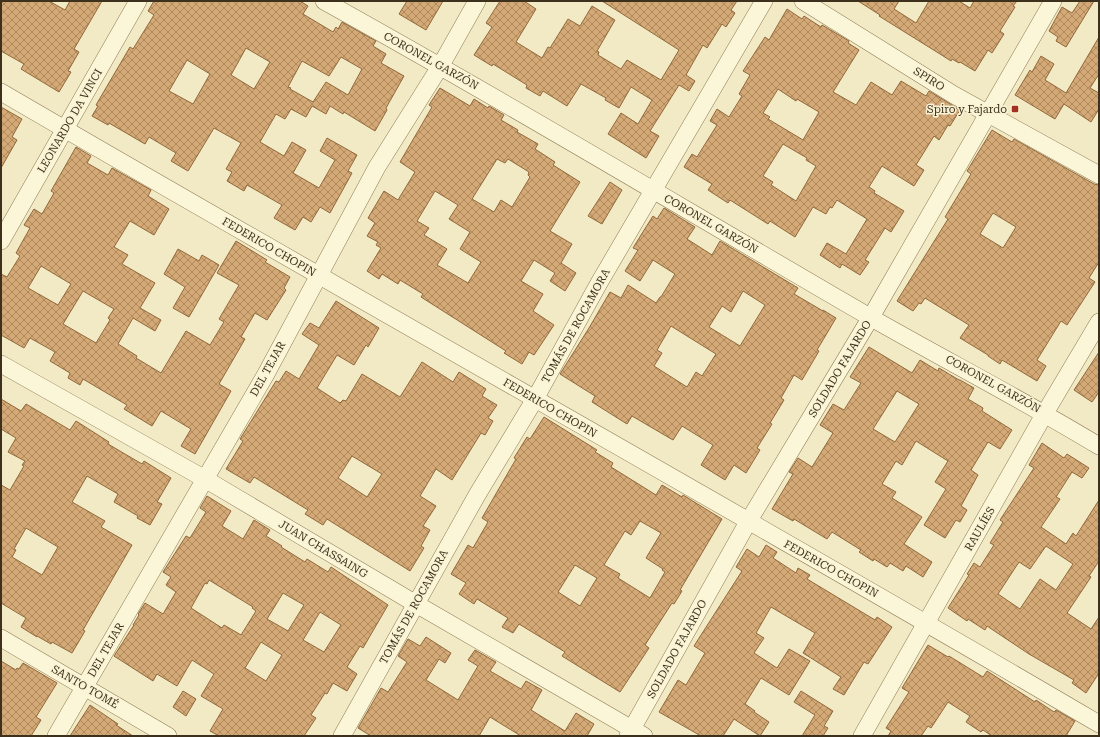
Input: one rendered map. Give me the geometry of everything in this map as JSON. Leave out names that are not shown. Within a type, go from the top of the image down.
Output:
[{"type":"street","name":"LEONARDO DA VINCI","points":[[1,241],[138,1]]},
{"type":"street","name":"CORONEL GARZÓN","points":[[324,1],[440,65],[871,317],[1045,413],[1099,446]]},
{"type":"street","name":"DEL TEJAR","points":[[56,736],[266,374],[377,167],[440,65],[477,1]]},
{"type":"street","name":"TOMÁS DE ROCAMORA","points":[[342,736],[477,495],[535,399],[599,283],[764,1]]},
{"type":"street","name":"SPIRO","points":[[803,1],[954,95],[1099,175]]},
{"type":"street","name":"SOLDADO FAJARDO","points":[[634,734],[748,522],[871,317],[1053,1]]},
{"type":"street","name":"FEDERICO CHOPIN","points":[[1,92],[319,276],[926,623],[1099,724]]},
{"type":"street","name":"RAULÍES","points":[[862,736],[1045,413],[1099,322]]},
{"type":"street","name":"JUAN CHASSAING","points":[[1,364],[205,479],[634,734]]},
{"type":"street","name":"SANTO TOMÉ","points":[[1,638],[168,736]]},
{"type":"street","points":[[1097,736],[1099,732]]},
{"type":"building","points":[[1,1],[49,1],[65,10],[70,1],[102,1],[74,49],[79,52],[68,71],[71,72],[59,92],[21,69],[24,64],[1,51]]},
{"type":"building","points":[[154,1],[300,1],[308,6],[303,14],[333,32],[336,27],[338,29],[342,22],[376,41],[373,46],[386,54],[381,63],[404,76],[375,131],[344,112],[343,114],[330,106],[326,114],[312,106],[306,117],[291,109],[285,119],[276,114],[260,142],[284,156],[292,142],[306,150],[293,173],[319,188],[335,160],[320,151],[327,138],[357,155],[348,171],[352,173],[330,213],[320,207],[311,222],[303,217],[295,230],[274,218],[282,205],[247,185],[244,191],[227,181],[232,172],[226,169],[241,143],[214,128],[188,171],[171,161],[176,153],[149,137],[145,144],[109,123],[108,125],[92,116],[98,106],[96,105],[130,47],[133,49],[154,15],[148,11]],"holes":[[[246,48],[270,62],[254,89],[231,75]],[[341,57],[362,69],[348,95],[326,82],[313,102],[288,87],[302,61],[329,76]],[[187,60],[210,74],[193,104],[169,91]]]},
{"type":"building","points":[[407,1],[443,1],[426,30],[399,14]]},
{"type":"building","points":[[500,1],[524,1],[536,9],[516,42],[542,58],[568,19],[580,26],[592,6],[615,20],[597,51],[599,52],[598,55],[621,69],[627,60],[661,80],[679,50],[602,1],[737,1],[731,10],[735,13],[726,27],[722,24],[707,48],[703,45],[686,75],[695,81],[689,91],[679,85],[650,131],[659,136],[646,158],[608,134],[621,113],[638,124],[652,100],[631,87],[619,108],[605,100],[606,98],[581,84],[567,106],[543,91],[540,96],[526,88],[527,85],[493,64],[492,66],[474,55],[492,27],[486,23]]},
{"type":"building","points":[[858,1],[899,1],[894,9],[916,23],[929,1],[959,1],[970,8],[974,1],[1017,1],[1013,6],[1015,7],[1000,31],[1004,34],[992,53],[988,50],[975,71],[960,62],[959,63],[952,59],[951,61],[879,16],[880,15]]},
{"type":"building","points":[[1080,1],[1094,1],[1066,47],[1056,41],[1058,37],[1049,31],[1062,7],[1072,13]]},
{"type":"building","points":[[787,9],[802,19],[804,16],[821,27],[822,25],[849,41],[848,43],[859,50],[833,92],[856,105],[871,82],[892,95],[901,81],[926,96],[929,91],[960,110],[950,126],[948,125],[939,140],[934,136],[916,165],[924,170],[914,186],[882,166],[869,187],[875,191],[874,193],[904,211],[891,232],[885,228],[865,260],[869,262],[860,275],[842,264],[840,268],[820,255],[827,243],[846,254],[867,219],[837,200],[826,214],[813,207],[795,237],[770,221],[768,224],[730,200],[728,203],[708,190],[712,184],[684,167],[692,154],[697,157],[717,125],[710,121],[717,109],[729,117],[742,96],[739,94],[750,75],[743,71],[765,37],[769,40]],"holes":[[[778,89],[796,101],[797,99],[819,112],[803,140],[768,119],[770,117],[763,113]],[[783,144],[807,158],[806,160],[816,166],[796,201],[771,185],[773,182],[763,176]]]},
{"type":"building","points":[[1099,37],[1099,74],[1090,88],[1099,93],[1099,109],[1091,122],[1064,104],[1055,119],[1015,95],[1030,70],[1032,72],[1041,56],[1054,64],[1045,80],[1066,93]]},
{"type":"building","points":[[440,88],[470,106],[474,99],[488,108],[489,106],[504,115],[501,120],[518,130],[517,132],[538,144],[535,149],[555,162],[553,165],[580,182],[550,231],[572,244],[561,263],[576,273],[565,291],[550,281],[555,273],[534,260],[521,281],[543,294],[533,311],[554,325],[534,355],[529,352],[522,364],[504,353],[506,351],[421,297],[423,294],[400,280],[398,284],[382,274],[379,279],[367,271],[381,248],[376,245],[378,242],[367,236],[375,223],[368,218],[384,191],[398,200],[415,172],[400,162],[432,107],[429,105]],"holes":[[[497,159],[505,163],[508,159],[529,172],[528,175],[530,177],[512,207],[501,200],[494,212],[472,199]],[[435,191],[458,205],[449,219],[470,232],[460,249],[481,262],[468,283],[437,265],[447,249],[424,235],[429,228],[417,221]]]},
{"type":"building","points":[[1,107],[22,119],[12,137],[17,140],[1,168]]},
{"type":"building","points":[[992,130],[1012,142],[1014,139],[1094,184],[1099,185],[1099,262],[1089,278],[1095,282],[1067,325],[1061,321],[1037,360],[1046,366],[1037,381],[1002,360],[1000,364],[960,338],[969,325],[925,298],[913,311],[897,301],[948,219],[945,217],[971,174],[967,171]],"holes":[[[993,213],[1016,227],[1003,248],[980,234]]]},
{"type":"building","points":[[76,147],[91,156],[87,163],[108,175],[112,168],[151,190],[148,196],[169,209],[154,235],[130,221],[114,247],[128,255],[122,264],[155,283],[140,308],[161,320],[155,331],[133,318],[118,344],[137,356],[136,358],[161,373],[186,331],[210,345],[224,322],[219,319],[239,285],[217,273],[236,241],[267,260],[265,262],[290,277],[284,288],[286,290],[267,320],[255,313],[241,337],[245,339],[219,384],[231,391],[195,454],[181,446],[191,429],[161,411],[152,426],[124,409],[127,405],[83,379],[80,385],[68,378],[70,373],[50,361],[55,352],[30,338],[24,348],[1,335],[1,274],[7,277],[20,256],[16,253],[30,228],[24,225],[34,209],[42,214],[54,193],[51,191]],"holes":[[[41,266],[71,284],[58,305],[28,288]],[[83,291],[114,309],[108,318],[110,320],[96,343],[63,324]]]},
{"type":"building","points":[[610,182],[622,190],[602,224],[588,216]]},
{"type":"building","points":[[664,208],[695,227],[687,239],[712,255],[720,241],[798,288],[794,294],[836,318],[817,350],[819,351],[802,380],[794,375],[781,398],[784,400],[770,423],[772,424],[757,448],[760,450],[746,473],[734,465],[725,480],[701,465],[713,445],[682,426],[673,440],[632,416],[627,424],[592,402],[595,396],[560,374],[610,292],[621,298],[628,285],[656,303],[661,297],[675,274],[653,260],[640,281],[625,271],[638,250],[633,248],[653,216],[657,219]],"holes":[[[743,291],[765,305],[740,346],[709,327],[722,306],[731,312]],[[671,326],[716,354],[702,376],[696,372],[687,387],[654,366],[662,353],[657,350]]]},
{"type":"building","points":[[178,249],[199,261],[202,255],[219,265],[189,317],[173,308],[185,287],[164,274]]},
{"type":"building","points":[[336,301],[379,328],[368,347],[366,345],[354,365],[337,355],[317,388],[340,403],[343,400],[346,401],[362,374],[400,397],[422,362],[453,382],[459,372],[486,389],[482,396],[497,405],[488,418],[493,421],[485,435],[481,433],[452,480],[436,469],[420,496],[436,506],[423,526],[430,530],[421,546],[424,548],[410,571],[327,519],[323,525],[305,514],[308,510],[254,477],[250,483],[226,469],[243,441],[240,439],[276,381],[279,382],[286,371],[299,379],[319,345],[302,334],[310,323],[319,328]],"holes":[[[352,456],[382,474],[367,497],[338,478]]]},
{"type":"building","points":[[869,347],[912,373],[920,360],[938,371],[939,368],[974,388],[968,399],[983,408],[982,411],[1012,430],[1000,449],[988,442],[971,470],[978,475],[961,506],[967,510],[960,522],[956,520],[945,538],[924,525],[946,489],[935,482],[948,461],[916,441],[902,465],[896,461],[882,484],[896,492],[892,498],[922,517],[904,544],[932,562],[923,577],[906,566],[903,571],[890,563],[887,567],[874,559],[873,561],[859,552],[861,550],[832,532],[827,539],[794,519],[793,521],[772,509],[793,474],[789,472],[798,458],[812,467],[833,433],[820,425],[833,404],[844,410],[861,383],[850,377]],"holes":[[[897,391],[919,404],[895,442],[873,429]]]},
{"type":"building","points":[[1099,352],[1099,392],[1092,402],[1074,390]]},
{"type":"building","points":[[1,399],[21,411],[26,404],[70,430],[76,421],[109,442],[108,444],[142,464],[144,461],[171,478],[157,502],[162,504],[150,525],[114,502],[118,494],[87,476],[72,502],[105,521],[101,527],[132,545],[83,630],[85,631],[72,653],[52,642],[51,644],[37,637],[21,627],[26,618],[1,603],[1,485],[10,490],[24,466],[22,465],[25,461],[8,452],[16,438],[1,429]],"holes":[[[26,528],[58,547],[42,575],[12,557],[16,550],[14,549]]]},
{"type":"building","points":[[544,417],[597,450],[595,452],[613,463],[611,467],[656,495],[662,485],[682,497],[683,495],[722,519],[680,590],[682,591],[674,604],[672,603],[645,645],[649,648],[620,692],[562,656],[565,652],[519,624],[513,633],[502,627],[508,618],[477,599],[474,604],[459,594],[466,583],[451,574],[468,545],[473,548],[488,522],[482,518],[516,459],[514,458],[527,437],[530,439]],"holes":[[[640,521],[661,533],[646,558],[663,569],[662,570],[665,572],[650,598],[618,578],[620,574],[604,565],[625,531],[631,535]],[[575,565],[597,578],[580,606],[558,592]]]},
{"type":"building","points":[[1042,443],[1064,458],[1067,454],[1089,468],[1082,478],[1072,472],[1056,497],[1060,499],[1041,527],[1066,544],[1073,533],[1076,536],[1099,500],[1099,561],[1089,576],[1091,577],[1067,613],[1091,629],[1099,617],[1099,673],[1086,693],[1072,683],[1074,680],[1029,654],[987,626],[985,630],[968,619],[967,621],[948,608],[969,575],[967,574],[974,563],[980,567],[994,545],[990,543],[1003,522],[1000,520],[1034,468],[1029,465]],"holes":[[[1046,546],[1073,564],[1056,590],[1040,579],[1020,609],[998,594],[1019,562],[1030,569]]]},
{"type":"building","points":[[207,496],[231,511],[222,526],[243,539],[254,520],[270,530],[266,536],[282,546],[281,547],[305,562],[307,559],[328,572],[331,567],[388,605],[363,648],[360,646],[347,667],[357,674],[347,691],[333,683],[327,694],[325,693],[311,715],[316,718],[304,736],[219,736],[210,731],[223,709],[201,696],[214,674],[192,660],[177,686],[157,674],[153,681],[114,656],[134,625],[139,615],[138,614],[145,603],[163,614],[176,592],[166,585],[171,577],[163,572],[186,536],[190,538],[206,512],[200,508]],"holes":[[[209,580],[253,607],[252,608],[256,611],[241,635],[224,625],[222,628],[191,608],[205,583],[207,584]],[[283,593],[304,605],[288,631],[267,619]],[[320,612],[341,625],[324,652],[303,640]],[[261,642],[282,655],[266,681],[245,668]]]},
{"type":"building","points":[[766,545],[777,552],[773,558],[796,573],[798,568],[810,575],[807,579],[875,620],[877,617],[892,627],[868,664],[864,662],[844,695],[833,689],[841,677],[803,653],[815,633],[771,607],[756,633],[764,638],[754,653],[777,668],[789,649],[810,661],[789,695],[761,678],[745,704],[769,722],[760,736],[734,719],[723,736],[701,736],[659,712],[678,680],[686,685],[705,653],[694,646],[742,571],[736,567],[747,549],[759,557]]},
{"type":"building","points":[[426,637],[451,653],[445,663],[439,659],[426,680],[458,700],[478,666],[468,660],[475,650],[496,662],[490,671],[521,689],[526,681],[542,690],[531,710],[565,731],[576,713],[594,724],[587,736],[521,736],[490,717],[479,736],[371,736],[358,728],[381,688],[388,692],[407,662],[398,656],[408,639],[420,646]]},
{"type":"building","points":[[928,645],[983,677],[987,671],[1035,702],[1036,700],[1054,712],[1056,710],[1075,721],[1066,736],[992,736],[983,730],[981,732],[966,722],[970,716],[948,702],[931,728],[928,726],[921,736],[888,736],[891,731],[886,728],[909,692],[902,688]]},
{"type":"building","points":[[1,661],[16,670],[17,668],[19,669],[23,663],[57,683],[36,717],[41,720],[31,736],[1,736]]},
{"type":"building","points":[[183,691],[196,699],[186,716],[173,707]]},
{"type":"building","points":[[801,691],[833,711],[824,726],[828,728],[823,736],[802,736],[815,715],[794,702]]},
{"type":"building","points":[[90,705],[118,724],[116,725],[133,736],[70,736]]},
{"type":"place","name":"Spiro y Fajardo","points":[[1015,109]]}]
